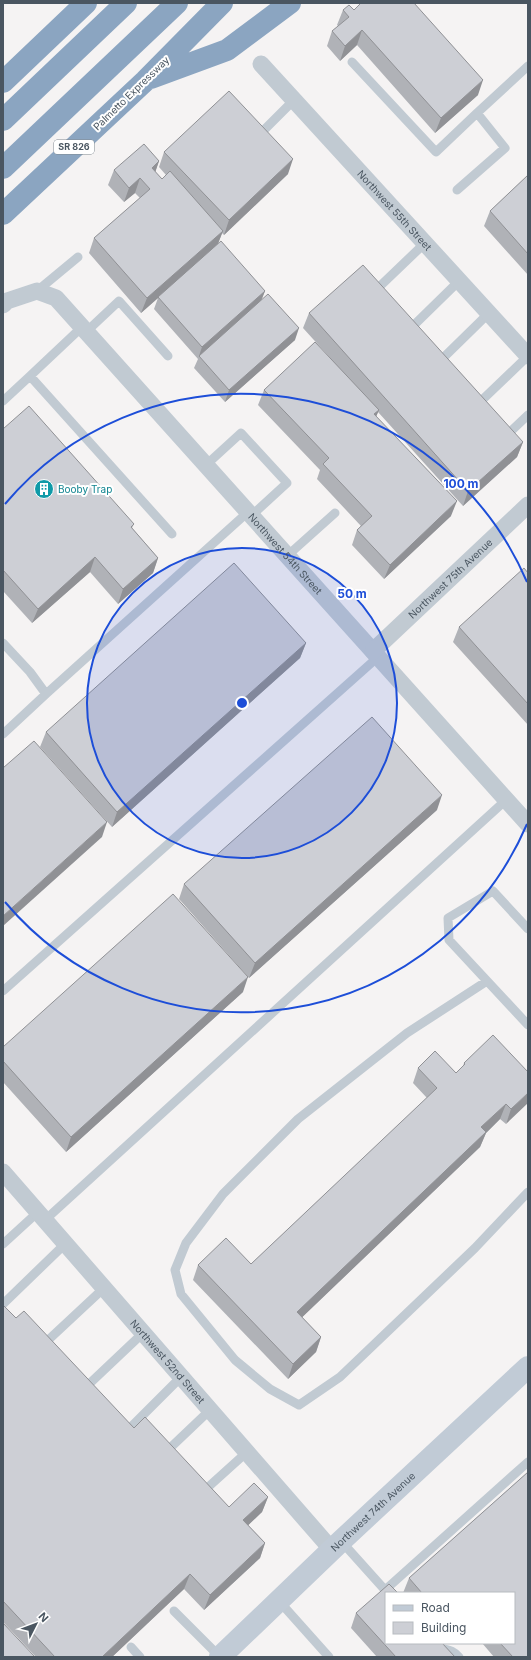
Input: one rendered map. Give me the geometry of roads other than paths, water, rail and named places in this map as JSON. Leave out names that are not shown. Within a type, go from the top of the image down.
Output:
[{"type":"highway","points":[[3,82],[86,3]]},
{"type":"highway","points":[[3,120],[126,3]]},
{"type":"highway","points":[[3,168],[177,3]]},
{"type":"highway","name":"Palmetto Expressway","points":[[3,214],[145,81],[222,3]]},
{"type":"highway","points":[[145,81],[227,50],[290,3]]},
{"type":"street","name":"Northwest 55th Street","points":[[261,64],[528,356]]},
{"type":"street","points":[[3,305],[7,301],[37,291]]},
{"type":"street","name":"Northwest 54th Street","points":[[37,291],[56,298],[528,824]]},
{"type":"street","name":"Northwest 75th Avenue","points":[[375,654],[528,505]]},
{"type":"street","name":"Northwest 52nd Street","points":[[3,1172],[247,1452],[337,1546]]},
{"type":"street","name":"Northwest 74th Avenue","points":[[220,1657],[337,1546],[526,1374]]},
{"type":"lane","points":[[352,62],[436,152],[528,66]]},
{"type":"lane","points":[[260,134],[294,100]]},
{"type":"lane","points":[[457,190],[505,148],[477,113]]},
{"type":"lane","points":[[377,289],[425,243]]},
{"type":"lane","points":[[37,291],[78,257]]},
{"type":"lane","points":[[412,327],[459,281]]},
{"type":"lane","points":[[3,401],[118,301],[168,356]]},
{"type":"lane","points":[[441,360],[489,313]]},
{"type":"lane","points":[[480,402],[528,356]]},
{"type":"lane","points":[[30,376],[172,534]]},
{"type":"lane","points":[[509,433],[528,415]]},
{"type":"lane","points":[[3,734],[46,694],[287,483],[241,433],[206,465]]},
{"type":"lane","points":[[287,556],[334,513]]},
{"type":"lane","points":[[3,643],[30,672],[46,694]]},
{"type":"lane","points":[[3,991],[375,654]]},
{"type":"lane","points":[[3,1244],[41,1216],[506,800]]},
{"type":"lane","points":[[528,929],[493,891],[448,918],[448,940],[528,1024]]},
{"type":"lane","points":[[487,981],[407,1033],[298,1119],[223,1194],[186,1243],[175,1270],[181,1294],[235,1360],[270,1389],[299,1405],[340,1377],[475,1248],[528,1192]]},
{"type":"lane","points":[[3,1304],[65,1244]]},
{"type":"lane","points":[[45,1343],[104,1288]]},
{"type":"lane","points":[[98,1397],[87,1386],[143,1333]]},
{"type":"lane","points":[[118,1419],[128,1430],[181,1377]]},
{"type":"lane","points":[[169,1449],[210,1410]]},
{"type":"lane","points":[[206,1489],[247,1452]]},
{"type":"lane","points":[[337,1546],[386,1592],[528,1462]]},
{"type":"lane","points":[[279,1601],[329,1657]]},
{"type":"lane","points":[[174,1611],[220,1657]]},
{"type":"lane","points":[[433,1644],[437,1648],[454,1650],[460,1657]]},
{"type":"lane","points":[[131,1647],[140,1657]]},
{"type":"place","name":"Booby Trap","points":[[44,489]]}]
